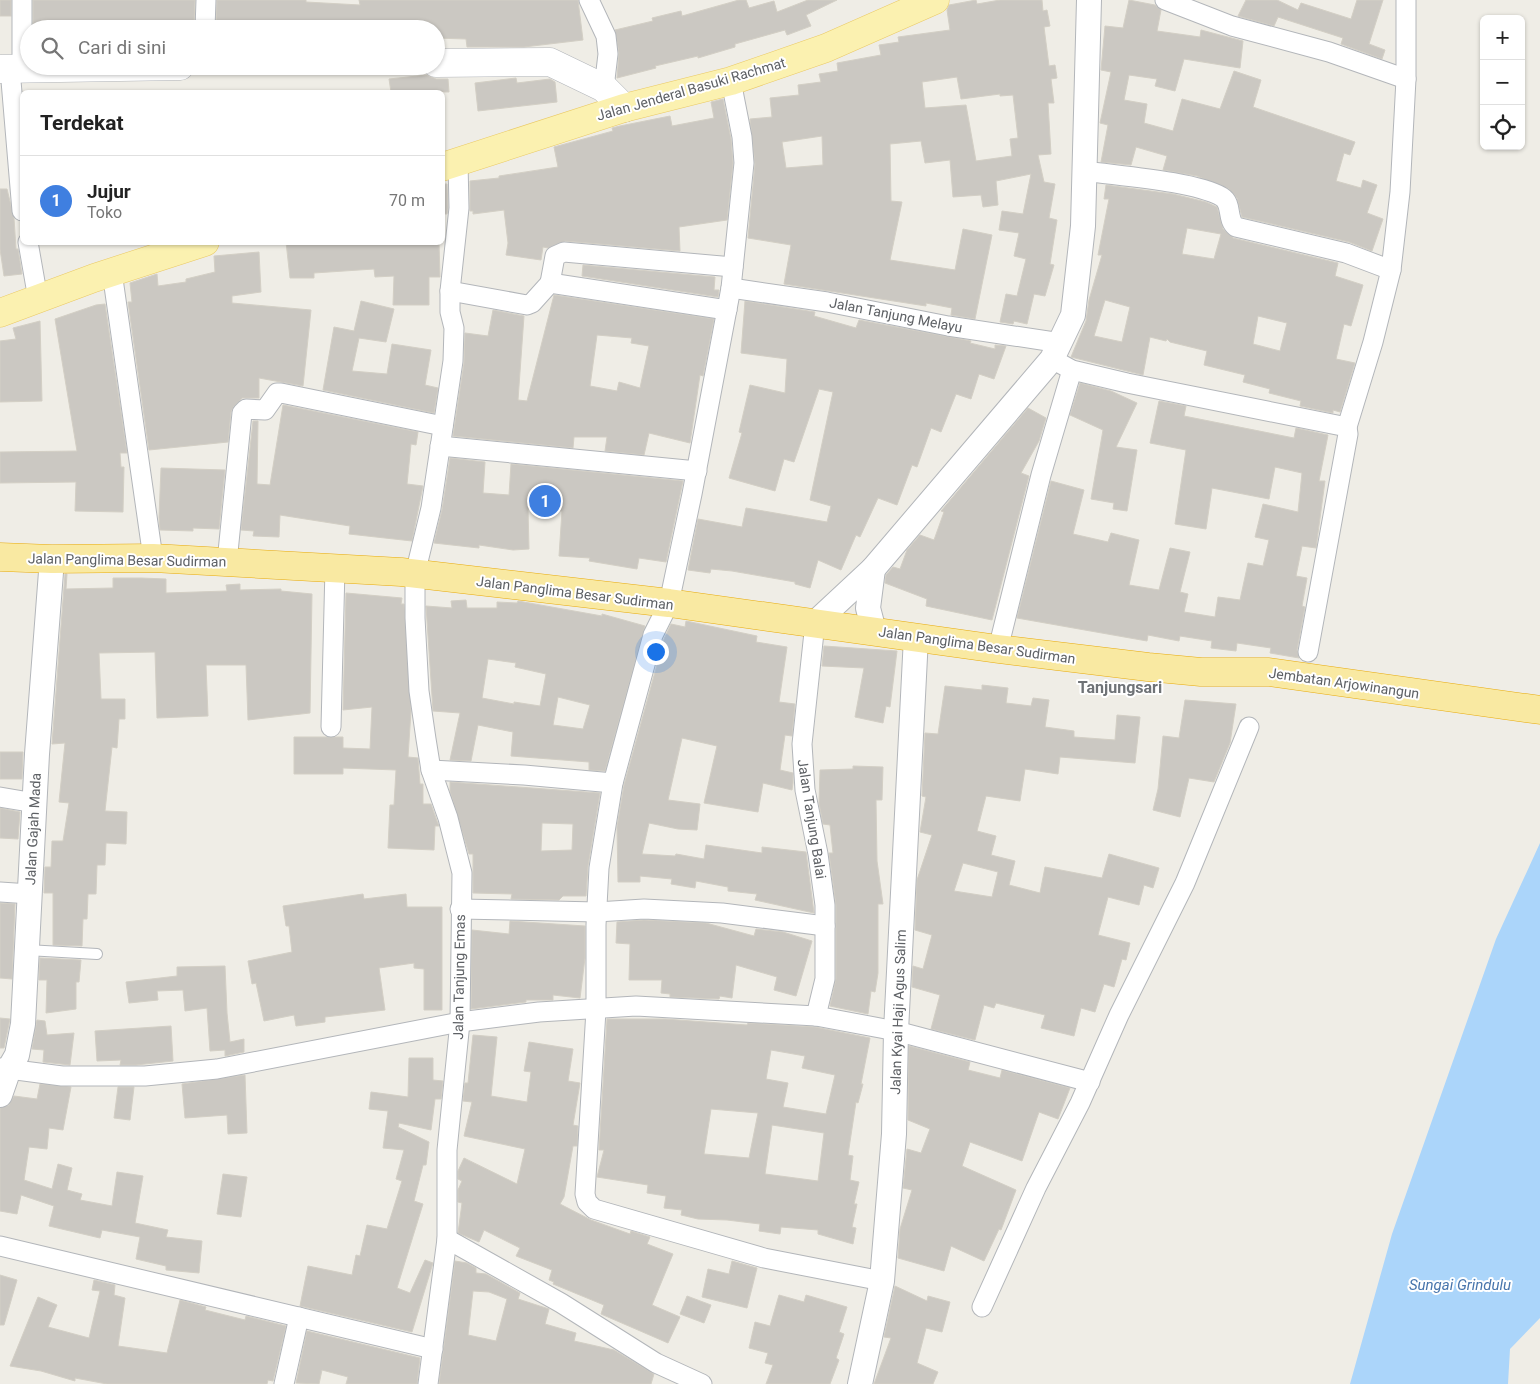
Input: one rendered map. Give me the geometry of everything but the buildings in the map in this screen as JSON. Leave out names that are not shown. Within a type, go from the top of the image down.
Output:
[{"type":"highway","name":"Jalan Panglima Besar Sudirman","points":[[0,557],[52,559],[153,558],[415,574],[669,603],[998,649],[1148,667]]},
{"type":"highway","name":"Jembatan Arjowinangun","points":[[1148,667],[1201,672],[1269,672],[1540,710]]},
{"type":"main road","name":"Jalan Jenderal Basuki Rachmat","points":[[450,164],[624,108],[731,81],[826,48],[935,0]]},
{"type":"main road","points":[[445,63],[550,62],[604,88],[624,108]]},
{"type":"main road","points":[[0,313],[112,272],[196,245]]},
{"type":"street","points":[[20,187],[10,69],[22,0]]},
{"type":"street","points":[[205,20],[206,0]]},
{"type":"street","points":[[589,0],[606,36],[608,54],[604,88]]},
{"type":"street","points":[[998,649],[1041,475],[1062,357],[1073,314],[1084,226],[1089,0]]},
{"type":"street","points":[[1164,0],[1232,26],[1319,50],[1406,79]]},
{"type":"street","points":[[1308,652],[1348,434],[1347,426],[1373,342],[1391,270],[1400,192],[1406,79],[1406,0]]},
{"type":"street","points":[[731,81],[744,163],[731,288],[697,471],[669,603],[653,635],[613,784],[600,868],[597,912],[596,1010],[585,1194],[590,1206],[594,1209],[764,1258],[882,1281]]},
{"type":"street","name":"Jalan Tanjung Emas","points":[[428,1384],[447,1239],[447,1150],[460,1022],[460,909],[462,873],[448,818],[431,770],[419,691],[415,618],[415,574],[431,508],[453,361],[454,328],[450,312],[450,291],[459,208],[450,164]]},
{"type":"street","points":[[1085,171],[1191,187],[1222,197],[1229,207],[1231,222],[1236,227],[1346,253],[1391,270]]},
{"type":"street","points":[[29,245],[38,299]]},
{"type":"street","points":[[450,291],[527,305],[541,296],[550,283],[556,256],[560,253],[640,257],[733,267]]},
{"type":"street","points":[[112,272],[153,558]]},
{"type":"street","points":[[550,283],[726,310]]},
{"type":"street","name":"Jalan Tanjung Melayu","points":[[731,288],[827,302],[948,326],[1062,357],[1127,384],[1347,426]]},
{"type":"street","points":[[815,623],[873,569],[1062,357]]},
{"type":"street","points":[[227,562],[242,413],[246,409],[265,410],[277,393],[281,393],[443,426]]},
{"type":"street","points":[[440,446],[697,471]]},
{"type":"street","name":"Jalan Gajah Mada","points":[[0,1095],[4,1068],[17,1055],[23,1024],[34,803],[52,559]]},
{"type":"street","points":[[331,727],[335,568]]},
{"type":"street","points":[[873,569],[868,608],[874,631]]},
{"type":"street","name":"Jalan Tanjung Balai","points":[[815,623],[802,744],[805,790],[818,854],[825,906],[824,978],[816,1016]]},
{"type":"street","name":"Jalan Kyai Haji Agus Salim","points":[[860,1384],[882,1281],[894,1134],[896,1031],[916,637]]},
{"type":"street","points":[[982,1307],[1036,1188],[1090,1082],[1119,1015],[1185,883],[1249,727]]},
{"type":"street","points":[[431,770],[524,775],[613,784]]},
{"type":"street","points":[[0,797],[34,803]]},
{"type":"street","points":[[0,892],[30,894]]},
{"type":"street","points":[[460,909],[597,912],[644,909],[722,913],[825,926]]},
{"type":"street","points":[[4,1068],[62,1076],[145,1076],[217,1069],[460,1022],[539,1012],[596,1010],[636,1006],[816,1016],[896,1031],[1090,1082]]},
{"type":"street","points":[[447,1239],[561,1303],[656,1363],[702,1384]]},
{"type":"street","points":[[0,1246],[433,1350]]},
{"type":"street","points":[[284,1384],[299,1317]]},
{"type":"lane","points":[[27,950],[98,954]]},
{"type":"water","name":"Sungai Grindulu","points":[[1540,843],[1540,1318],[1510,1349],[1508,1384],[1350,1384],[1392,1234],[1496,939]]},
{"type":"place","name":"Jujur","points":[[545,501]]},
{"type":"district","name":"Tanjungsari","points":[[1120,687]]}]
